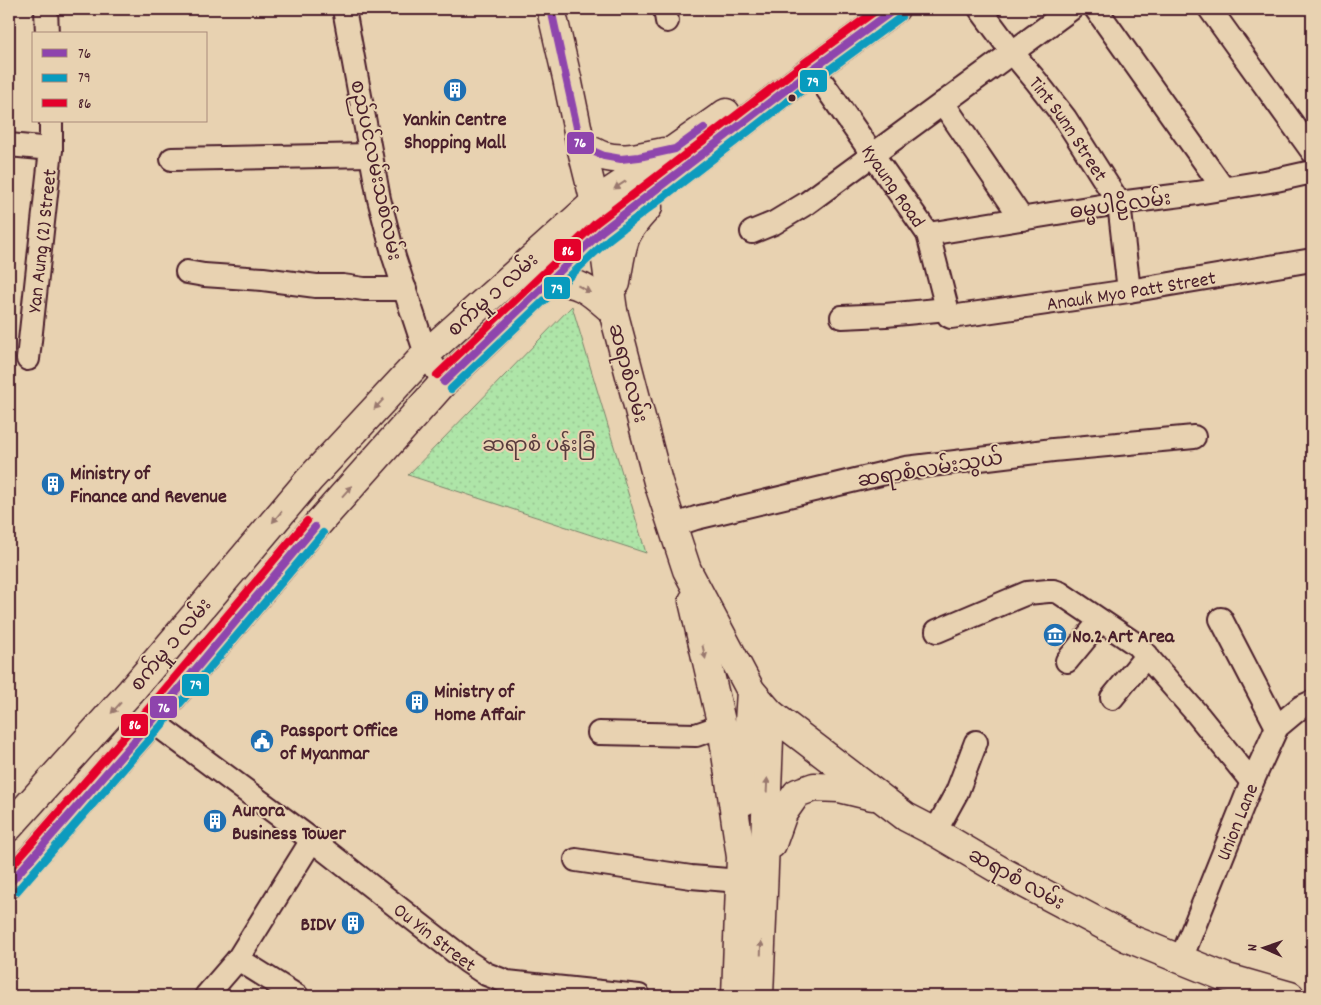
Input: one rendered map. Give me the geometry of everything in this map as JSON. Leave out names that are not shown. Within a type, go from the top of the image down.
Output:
[{"type":"main road","name":"ဆရာစံလမ်း","points":[[551,9],[602,231],[613,311],[672,526],[687,570],[751,691],[770,713]]},
{"type":"main road","points":[[613,311],[618,265],[626,235],[655,200],[672,185],[682,157],[868,9]]},
{"type":"main road","points":[[531,258],[562,221],[576,194],[581,146],[604,156],[621,159],[682,157],[813,69],[895,9]]},
{"type":"main road","name":"စက်မှု ၁ လမ်း","points":[[9,827],[131,690],[309,480],[420,361],[531,258],[595,202],[682,157]]},
{"type":"main road","name":"စက်မှု ၁ လမ်း","points":[[12,875],[152,721],[315,527],[444,382],[682,157]]},
{"type":"main road","points":[[550,282],[562,281],[587,289],[613,311]]},
{"type":"main road","points":[[687,570],[722,726],[748,869]]},
{"type":"main road","points":[[748,985],[751,691]]},
{"type":"main road","points":[[748,869],[770,713]]},
{"type":"main road","name":"ဆရာစံ လမ်း","points":[[770,713],[906,818],[935,832],[1003,872],[1128,938],[1227,978],[1290,996]]},
{"type":"main road","points":[[91,735],[118,758]]},
{"type":"main road","points":[[748,869],[796,793],[814,787],[839,788],[880,798]]},
{"type":"street","points":[[46,9],[47,32]]},
{"type":"street","name":"စည်ပင်လမ်းသစ်လမ်း","points":[[344,9],[379,199],[394,257],[405,289],[420,361],[444,382]]},
{"type":"street","name":"Tint Sunn Street","points":[[980,9],[1065,118],[1119,203],[1129,291]]},
{"type":"street","points":[[752,232],[774,223],[807,204],[1072,9]]},
{"type":"street","points":[[1096,9],[1222,188]]},
{"type":"street","points":[[1210,9],[1312,151]]},
{"type":"street","name":"Kyaung Road","points":[[813,69],[928,234],[948,313]]},
{"type":"street","points":[[943,103],[1022,219]]},
{"type":"street","name":"Yan Aung (2) Street","points":[[28,359],[51,149],[52,122]]},
{"type":"street","points":[[9,145],[51,149]]},
{"type":"street","points":[[172,159],[370,155]]},
{"type":"street","name":"ဓမ္မပါဠိလမ်း","points":[[928,234],[1312,172]]},
{"type":"street","name":"Anauk Myo Patt Street","points":[[842,317],[948,313],[951,317],[1129,291],[1312,260]]},
{"type":"street","points":[[187,272],[316,286],[405,289]]},
{"type":"street","name":"ဆရာစံလမ်းသွယ်","points":[[672,526],[696,518],[906,468],[1053,450],[1194,437]]},
{"type":"street","points":[[937,631],[1027,593],[1048,591],[1060,593],[1138,645],[1252,782]]},
{"type":"street","points":[[1221,619],[1278,727]]},
{"type":"street","points":[[1067,660],[1100,621]]},
{"type":"street","points":[[1112,698],[1146,655]]},
{"type":"street","name":"Union Lane","points":[[1181,959],[1252,782],[1278,727],[1301,707],[1312,702]]},
{"type":"street","name":"Ou Yin Street","points":[[152,721],[312,840],[486,974],[507,982],[639,996]]},
{"type":"street","points":[[599,733],[696,735],[722,726]]},
{"type":"street","points":[[935,832],[957,792],[976,742]]},
{"type":"street","points":[[206,996],[238,959],[312,840]]},
{"type":"street","points":[[576,860],[691,876],[748,869]]},
{"type":"street","points":[[238,959],[297,996]]},
{"type":"green space","name":"ဆရာစံ ပန်းခြံ","points":[[572,306],[646,553],[408,475]]},
{"type":"transit line","name":"76","points":[[551,9],[581,146],[604,156],[621,159],[639,157],[675,149],[704,128]]},
{"type":"transit line","name":"86","points":[[437,375],[596,223],[878,9]]},
{"type":"transit line","name":"76","points":[[444,382],[602,231],[813,69],[895,9]]},
{"type":"transit line","name":"79","points":[[451,389],[609,239],[819,77],[901,17]]},
{"type":"transit line","name":"86","points":[[9,869],[144,714],[307,521]]},
{"type":"transit line","name":"76","points":[[9,884],[152,721],[315,527]]},
{"type":"transit line","name":"79","points":[[17,891],[160,727],[323,533]]},
{"type":"place","name":"Yankin Centre Shopping Mall","points":[[455,90]]},
{"type":"place","name":"Ministry of Finance and Revenue","points":[[53,484]]},
{"type":"place","name":"No.2 Art Area","points":[[1055,635]]},
{"type":"place","name":"Ministry of Home Affair","points":[[417,702]]},
{"type":"place","name":"Passport Office of Myanmar","points":[[262,741]]},
{"type":"place","name":"Aurora Business Tower","points":[[215,821]]},
{"type":"place","name":"BIDV","points":[[353,923]]}]
